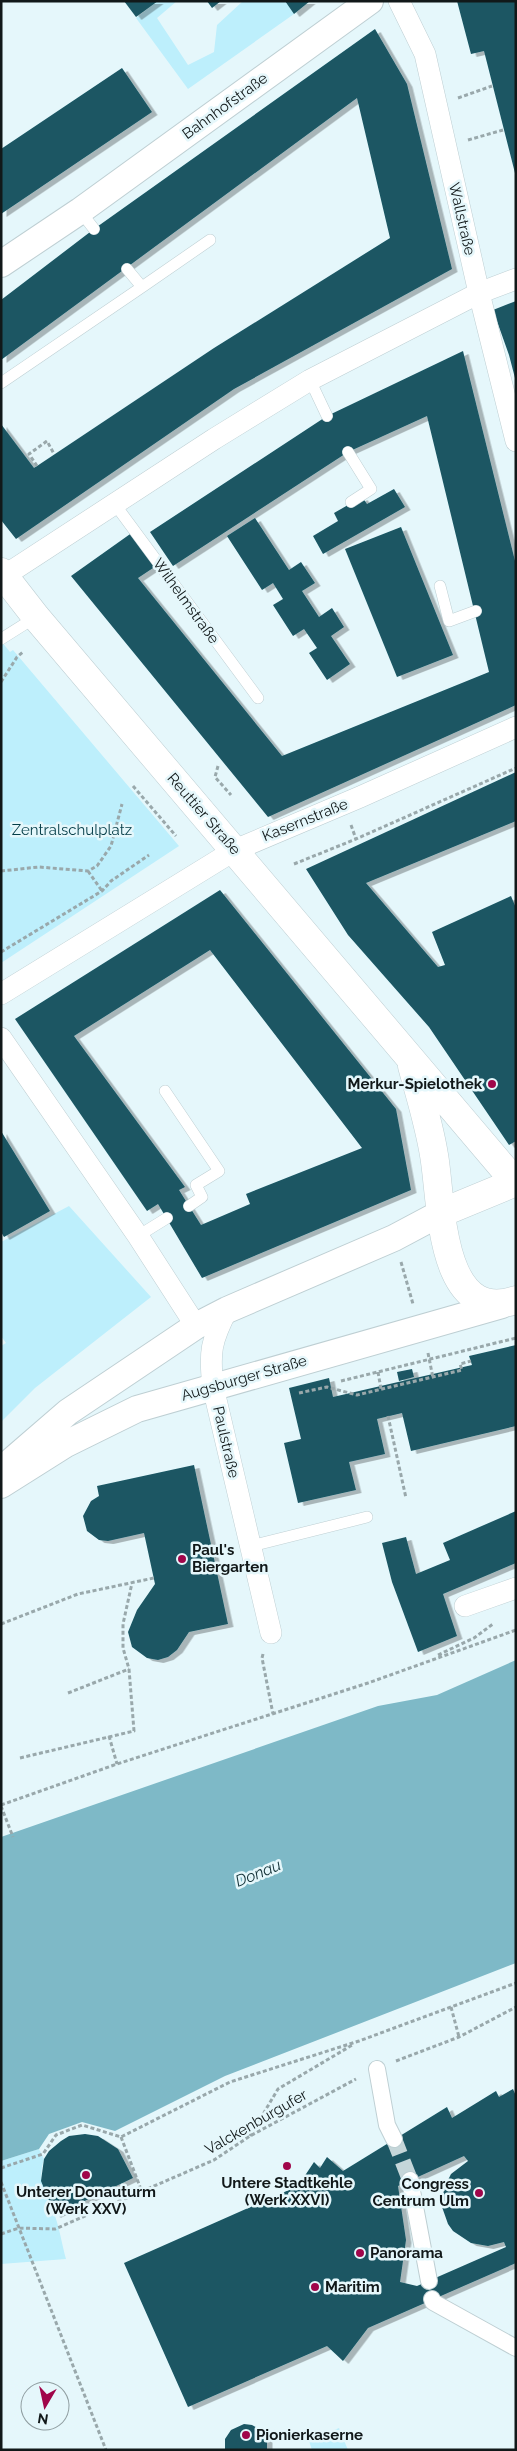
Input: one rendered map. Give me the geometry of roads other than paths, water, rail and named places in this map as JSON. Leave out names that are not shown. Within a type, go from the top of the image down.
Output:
[{"type":"main road","name":"Reuttier Straße","points":[[3,574],[36,617],[516,1182]]},
{"type":"main road","name":"Reuttier Straße","points":[[408,1055],[428,1121],[448,1256],[454,1271],[470,1292],[483,1300],[509,1303]]},
{"type":"main road","points":[[441,1213],[516,1182]]},
{"type":"street","name":"Bahnhofstraße","points":[[1,264],[87,220],[370,1]]},
{"type":"street","name":"Wallstraße","points":[[399,1],[425,54],[479,293],[516,441]]},
{"type":"street","points":[[3,574],[310,380],[479,293],[516,279]]},
{"type":"street","name":"Kasernstraße","points":[[1,994],[235,850],[360,797],[516,727]]},
{"type":"street","points":[[1,1038],[138,1236],[196,1326]]},
{"type":"street","points":[[1,1470],[68,1412],[196,1326],[227,1310],[394,1238],[441,1213]]},
{"type":"street","name":"Augsburger Straße","points":[[1,1485],[66,1444],[137,1409],[420,1330],[509,1303]]},
{"type":"street","name":"Paulstraße","points":[[227,1310],[214,1336],[210,1359],[213,1387],[271,1633]]},
{"type":"street","points":[[465,1606],[516,1588]]},
{"type":"street","points":[[377,2069],[387,2126],[394,2139]]},
{"type":"street","points":[[410,2180],[429,2281]]},
{"type":"street","points":[[432,2299],[433,2302],[516,2348]]},
{"type":"lane","points":[[1,383],[210,240]]},
{"type":"lane","points":[[127,270],[142,287]]},
{"type":"lane","points":[[310,380],[327,416]]},
{"type":"lane","points":[[348,452],[375,487],[351,502]]},
{"type":"lane","name":"Wilhelmstraße","points":[[114,503],[258,698]]},
{"type":"lane","points":[[440,586],[449,621],[476,611]]},
{"type":"lane","points":[[1,639],[36,617]]},
{"type":"lane","points":[[165,1091],[219,1171],[196,1185],[202,1197],[189,1206]]},
{"type":"lane","points":[[138,1236],[167,1218]]},
{"type":"lane","points":[[250,1546],[366,1516]]},
{"type":"water","name":"Donau","points":[[516,1660],[516,1963],[225,2076],[115,2131],[82,2122],[49,2134],[39,2149],[1,2161],[1,1837],[378,1706],[437,1695]]},
{"type":"tunnel","points":[[394,2139],[410,2180]]},
{"type":"place","name":"Merkur-Spielothek","points":[[492,1084]]},
{"type":"place","name":"Paul's Biergarten","points":[[182,1559]]},
{"type":"place","name":"Untere Stadtkehle (Werk XXVI)","points":[[287,2166]]},
{"type":"place","name":"Unterer Donauturm (Werk XXV)","points":[[86,2175]]},
{"type":"place","name":"Congress Centrum Ulm","points":[[479,2193]]},
{"type":"place","name":"Panorama","points":[[360,2253]]},
{"type":"place","name":"Maritim","points":[[315,2287]]},
{"type":"place","name":"Pionierkaserne","points":[[246,2435]]},
{"type":"park label","name":"Zentralschulplatz","points":[[72,830]]}]
